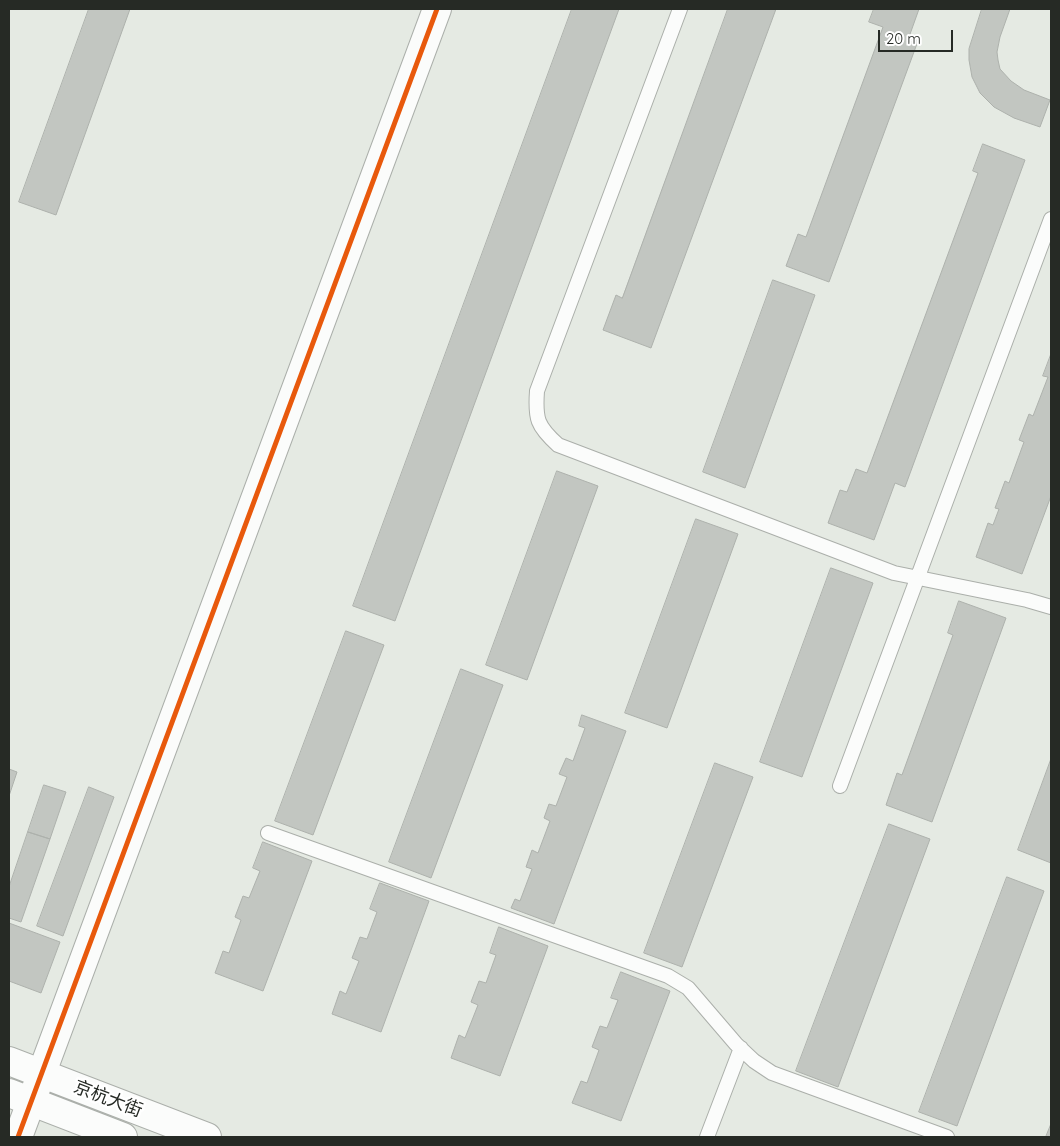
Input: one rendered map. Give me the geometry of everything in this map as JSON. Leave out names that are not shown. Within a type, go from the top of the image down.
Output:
[{"type":"street","points":[[18,1137],[20,1098],[42,1074],[437,9]]},
{"type":"street","name":"京杭大街","points":[[9,1061],[207,1137]]},
{"type":"street","name":"京杭大街","points":[[20,1098],[123,1137]]},
{"type":"lane","points":[[680,9],[537,391],[536,412],[543,432],[558,445],[894,573],[1027,600],[1051,607]]},
{"type":"lane","points":[[840,786],[1051,220]]},
{"type":"lane","points":[[268,833],[668,976],[688,988],[741,1048],[754,1061],[772,1073],[947,1137]]},
{"type":"lane","points":[[707,1137],[741,1048]]},
{"type":"building","points":[[89,9],[130,9],[56,215],[19,202]]},
{"type":"building","points":[[572,9],[619,9],[395,621],[353,606]]},
{"type":"building","points":[[728,9],[776,9],[651,348],[603,330],[616,295],[622,298]]},
{"type":"building","points":[[874,9],[919,9],[909,37],[918,41],[829,282],[786,266],[798,234],[806,237],[883,27],[869,22]]},
{"type":"building","points":[[982,9],[1010,9],[997,52],[1000,69],[1011,81],[1024,90],[1050,100],[1040,127],[1014,118],[994,107],[980,93],[972,77],[969,49]]},
{"type":"building","points":[[983,144],[1025,160],[905,487],[895,483],[874,540],[828,523],[840,490],[847,492],[856,469],[867,473],[978,173],[973,171]]},
{"type":"building","points":[[773,280],[815,295],[745,488],[703,472]]},
{"type":"building","points":[[1051,354],[1051,496],[1022,574],[976,557],[988,523],[993,525],[999,509],[995,508],[1005,481],[1009,483],[1024,442],[1019,440],[1029,414],[1033,416],[1048,377],[1043,376]]},
{"type":"building","points":[[557,471],[598,486],[527,680],[486,665]]},
{"type":"building","points":[[696,519],[738,534],[667,728],[625,713]]},
{"type":"building","points":[[831,568],[873,583],[802,777],[760,762]]},
{"type":"building","points":[[959,601],[1006,618],[932,822],[886,805],[897,773],[902,775],[953,635],[948,633]]},
{"type":"building","points":[[346,631],[384,645],[313,835],[275,821]]},
{"type":"building","points":[[461,669],[503,685],[431,878],[389,862]]},
{"type":"building","points":[[582,715],[626,731],[554,924],[511,908],[515,899],[520,901],[532,869],[526,867],[532,850],[538,853],[550,821],[544,818],[549,804],[556,806],[567,777],[559,774],[566,758],[573,761],[585,728],[579,726]]},
{"type":"building","points":[[1051,759],[1051,863],[1018,850]]},
{"type":"building","points":[[715,763],[753,777],[682,967],[644,953]]},
{"type":"building","points":[[9,769],[17,772],[9,796]]},
{"type":"building","points":[[44,785],[66,792],[50,839],[28,832]]},
{"type":"building","points":[[89,787],[114,797],[63,936],[37,926]]},
{"type":"building","points":[[889,824],[930,839],[838,1087],[796,1071]]},
{"type":"building","points":[[28,832],[50,839],[21,922],[9,918],[9,887]]},
{"type":"building","points":[[263,842],[312,861],[263,991],[215,973],[223,951],[229,953],[241,920],[235,917],[243,896],[249,898],[260,871],[253,868]]},
{"type":"building","points":[[1007,877],[1044,891],[957,1126],[919,1112]]},
{"type":"building","points":[[380,883],[429,901],[381,1032],[332,1014],[340,991],[346,994],[359,961],[352,958],[360,937],[367,939],[377,912],[370,909]]},
{"type":"building","points":[[9,923],[60,942],[41,993],[9,981]]},
{"type":"building","points":[[499,927],[548,946],[500,1076],[451,1058],[459,1035],[465,1038],[478,1005],[471,1002],[479,981],[486,983],[496,955],[490,953]]},
{"type":"building","points":[[621,972],[670,991],[621,1121],[572,1103],[581,1081],[587,1083],[599,1050],[592,1047],[600,1026],[607,1028],[618,1000],[611,998]]},
{"type":"building","points":[[1051,1124],[1051,1137],[1046,1137]]},
{"type":"cycle path","points":[[18,1137],[437,9]]}]
